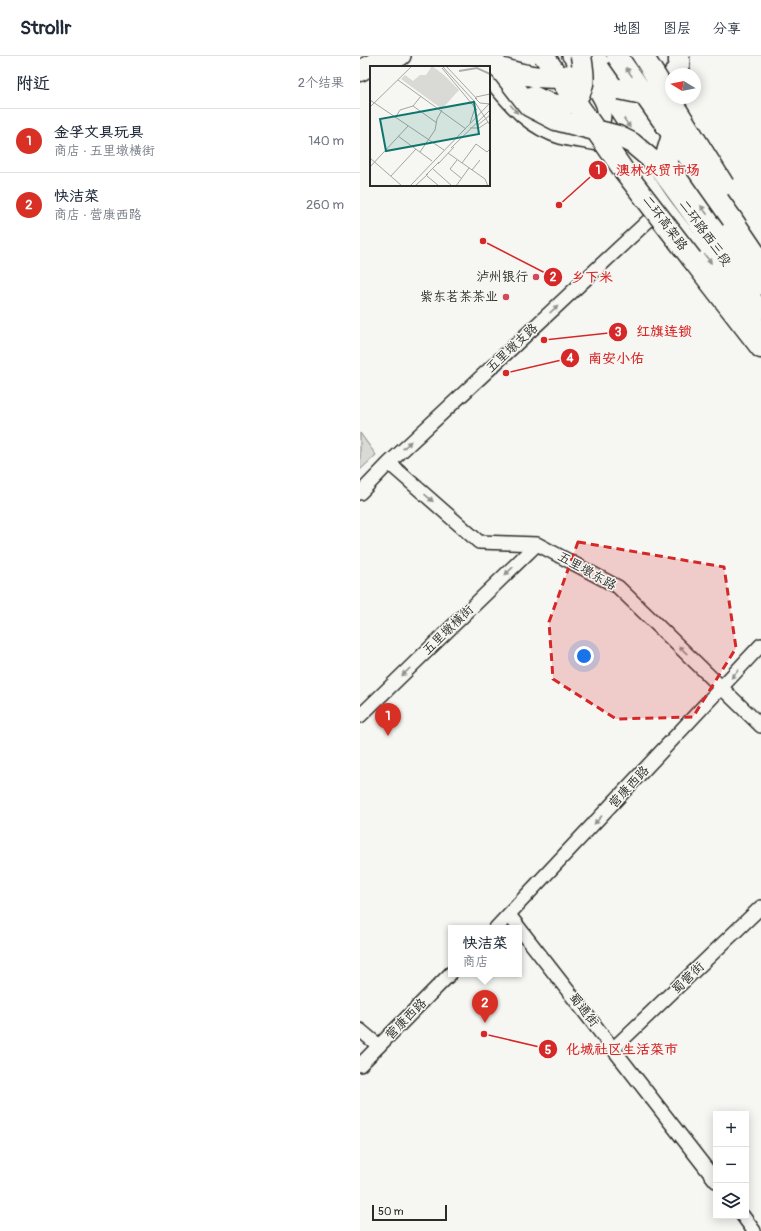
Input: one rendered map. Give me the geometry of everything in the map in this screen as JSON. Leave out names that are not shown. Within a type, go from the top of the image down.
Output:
[{"type":"highway","points":[[360,71],[387,56]]},
{"type":"highway","points":[[466,56],[506,69],[548,78],[558,78],[575,73],[595,56]]},
{"type":"highway","points":[[490,56],[529,106],[556,120],[618,136],[660,161],[667,152],[679,104]]},
{"type":"highway","points":[[503,56],[532,96],[548,104],[563,106],[576,98],[584,84],[582,56]]},
{"type":"highway","points":[[530,56],[624,171]]},
{"type":"highway","name":"二环高架路","points":[[544,56],[624,171],[761,348]]},
{"type":"highway","points":[[617,56],[761,262]]},
{"type":"highway","points":[[645,56],[761,246]]},
{"type":"highway","points":[[677,68],[679,65],[679,56]]},
{"type":"highway","points":[[686,68],[687,56]]},
{"type":"highway","points":[[619,89],[638,93],[653,90],[665,84]]},
{"type":"main road","points":[[386,66],[402,56]]},
{"type":"main road","name":"二环路西三段","points":[[582,56],[660,161],[761,286]]},
{"type":"main road","name":"二环路西三段","points":[[595,56],[619,89],[660,161],[761,310]]},
{"type":"main road","points":[[360,81],[370,76]]},
{"type":"street","points":[[466,56],[478,66]]},
{"type":"street","points":[[569,56],[600,98],[604,110],[604,118],[597,144]]},
{"type":"street","points":[[645,56],[688,138],[761,251]]},
{"type":"street","points":[[490,80],[517,113],[529,123],[563,138],[597,144],[626,155],[645,176],[761,327]]},
{"type":"street","name":"五里墩支路","points":[[360,493],[389,462],[665,204]]},
{"type":"street","name":"五里墩东路","points":[[389,462],[479,542],[536,544],[618,587],[761,726]]},
{"type":"street","name":"五里墩横街","points":[[360,716],[536,544]]},
{"type":"street","name":"营康西路","points":[[499,925],[761,645]]},
{"type":"street","name":"蜀营街","points":[[614,1048],[761,907]]},
{"type":"street","name":"蜀通街","points":[[509,915],[517,925]]},
{"type":"street","name":"蜀通街","points":[[522,931],[713,1177]]},
{"type":"street","name":"营康西路","points":[[360,1065],[448,976]]},
{"type":"street","points":[[360,1030],[379,1046]]},
{"type":"street","points":[[745,1219],[754,1231]]},
{"type":"highlighted area","points":[[578,542],[724,567],[736,648],[693,717],[616,719],[553,679],[549,622]]},
{"type":"shaded area","points":[[360,433],[376,455],[360,470]]},
{"type":"place","name":"澳林农贸市场","points":[[559,205]]},
{"type":"place","name":"乡下米","points":[[483,241]]},
{"type":"place","name":"泸州银行","points":[[536,277]]},
{"type":"place","name":"紫东茗茶茶业","points":[[506,297]]},
{"type":"place","name":"红旗连锁","points":[[544,340]]},
{"type":"place","name":"南安小佑","points":[[506,373]]},
{"type":"place","name":"金孚文具玩具","points":[[388,736]]},
{"type":"place","name":"快洁菜","points":[[485,1023]]},
{"type":"place","name":"化城社区生活菜市","points":[[484,1034]]}]
